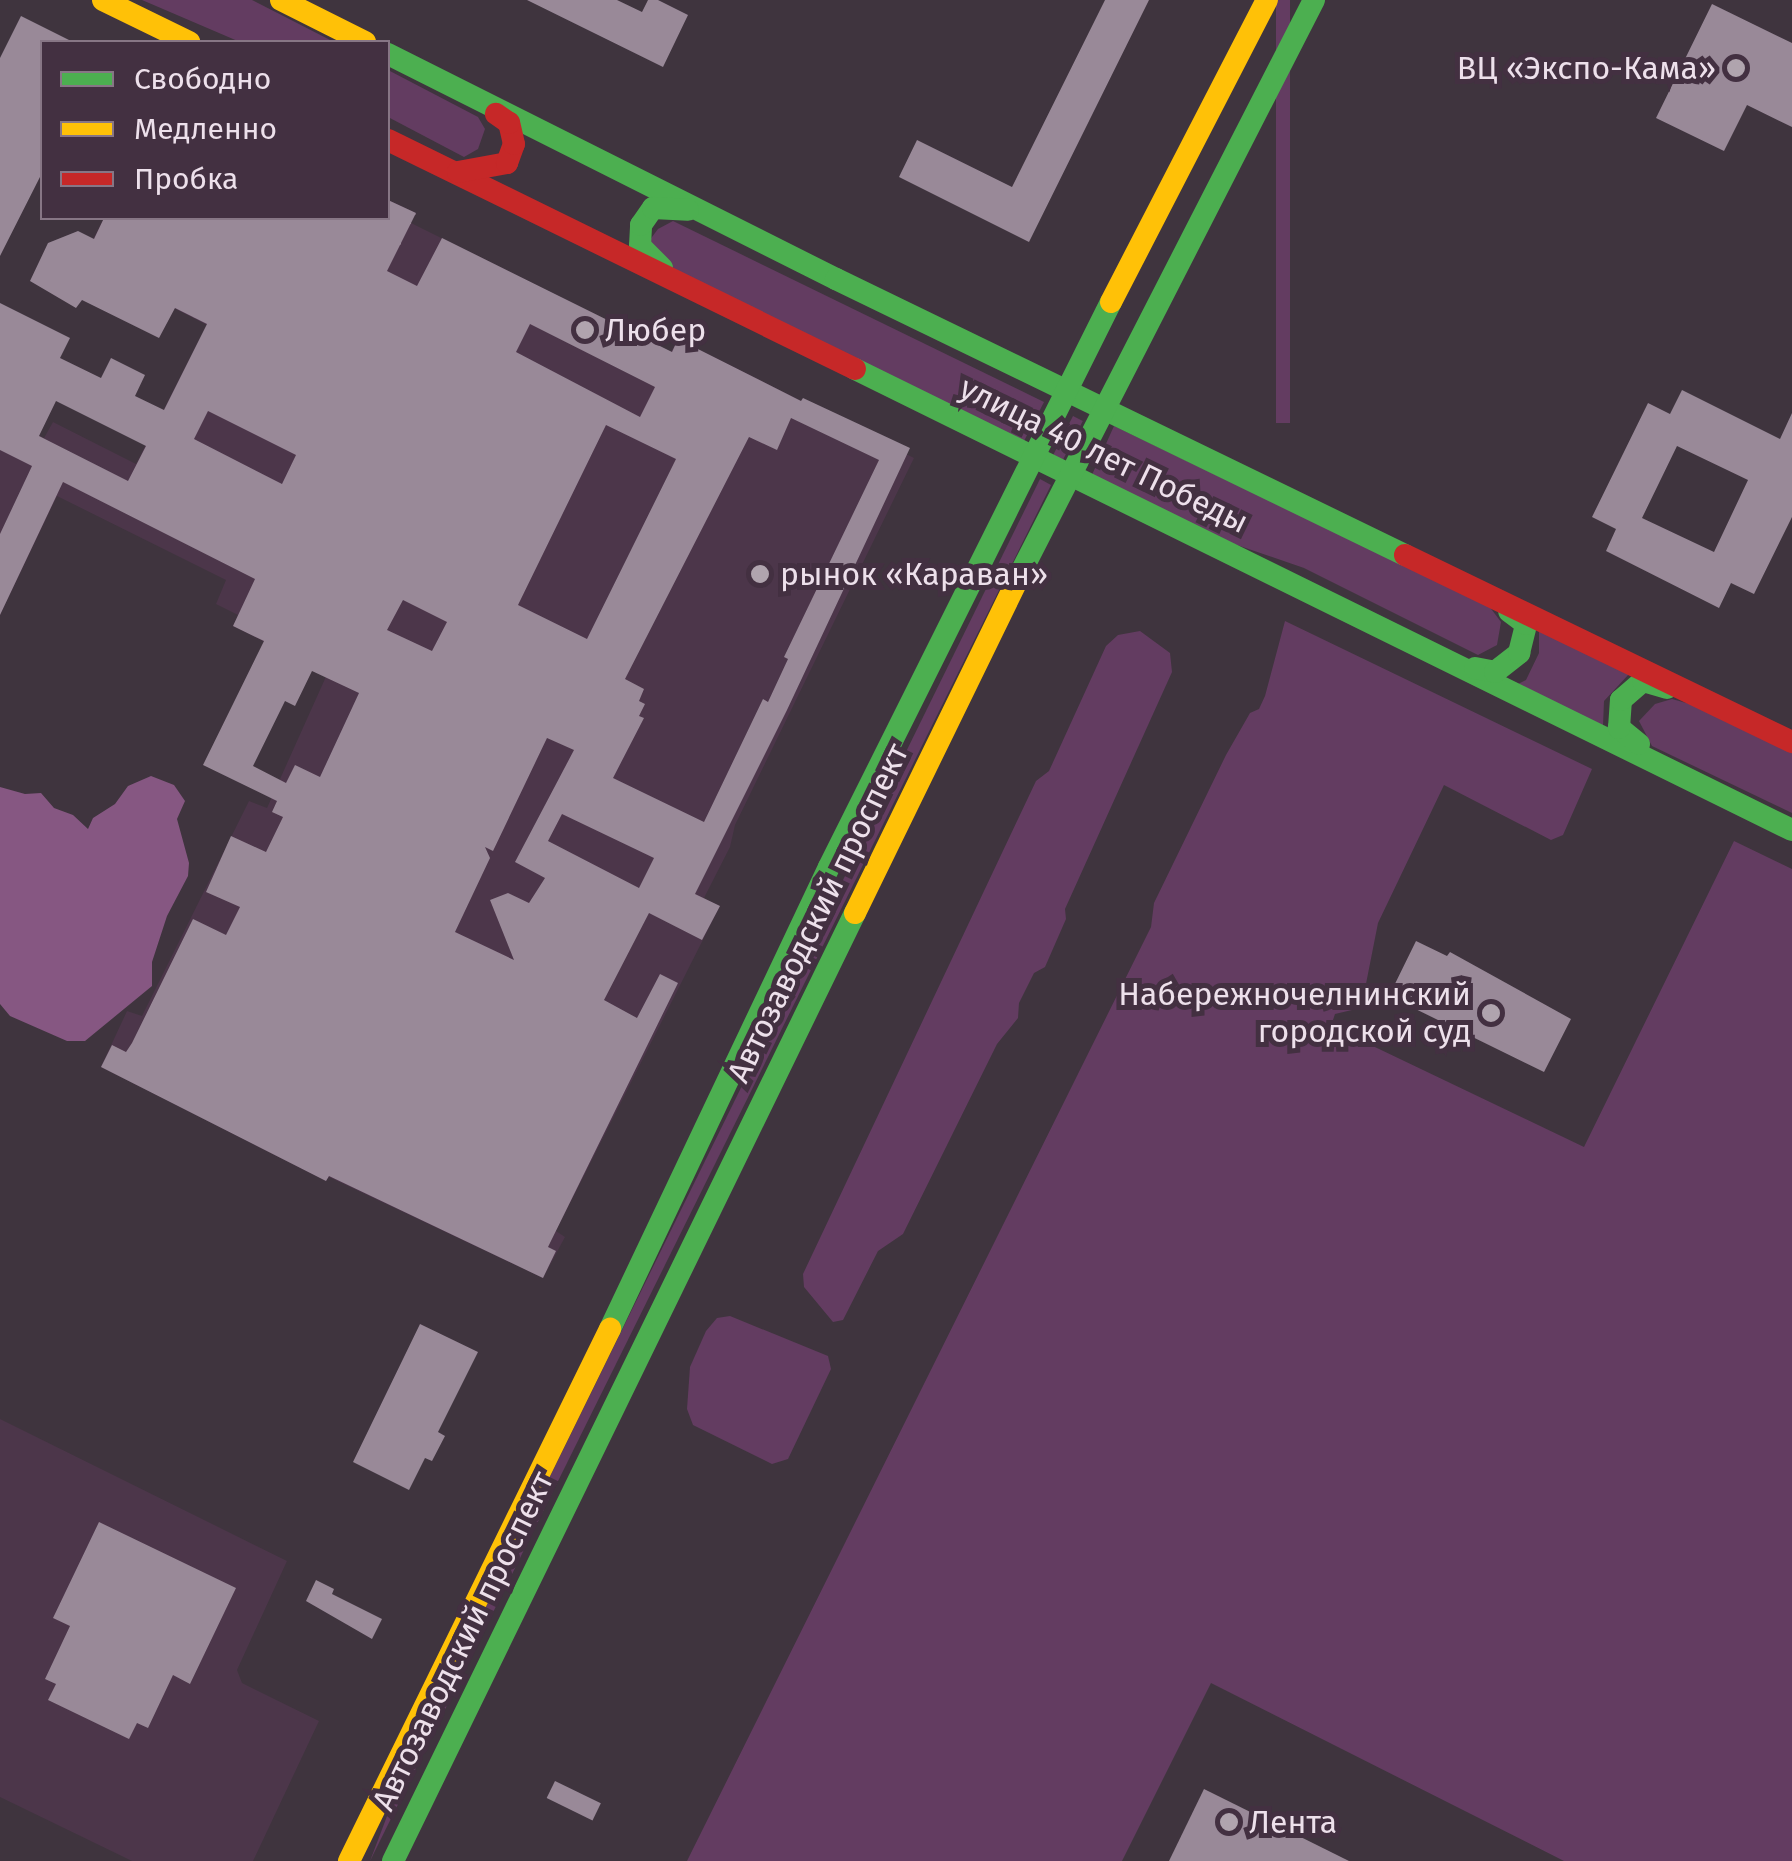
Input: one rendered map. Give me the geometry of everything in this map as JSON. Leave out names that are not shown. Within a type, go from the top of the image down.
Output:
[{"type":"street","points":[[103,0],[185,40]]},
{"type":"street","points":[[282,0],[361,40]]},
{"type":"street","name":"Автозаводский проспект","points":[[349,1861],[828,867],[1032,455],[1267,0]]},
{"type":"street","name":"Автозаводский проспект","points":[[393,1861],[1069,474],[1314,0]]},
{"type":"street","name":"улица 40 лет Победы","points":[[390,55],[1792,742]]},
{"type":"street","points":[[454,172],[507,163],[514,144],[510,123],[470,96]]},
{"type":"street","name":"улица 40 лет Победы","points":[[390,141],[1792,830]]},
{"type":"street","points":[[672,279],[640,246],[641,225],[653,208],[706,213]]},
{"type":"street","points":[[1457,665],[1495,672],[1519,653],[1526,624],[1490,595]]},
{"type":"street","points":[[1670,769],[1619,728],[1622,700],[1643,681],[1704,699]]},
{"type":"street","points":[[515,1523],[527,1548],[547,1540]]},
{"type":"shaded area","points":[[142,0],[252,0],[330,40],[235,40]]},
{"type":"shaded area","points":[[1276,0],[1290,0],[1290,423],[1276,423]]},
{"type":"shaded area","points":[[390,71],[478,117],[485,129],[478,149],[464,157],[390,118]]},
{"type":"shaded area","points":[[390,201],[416,213],[411,223],[671,352],[678,339],[914,458],[735,825],[730,847],[704,898],[720,906],[556,1231],[565,1237],[543,1278],[329,1177],[326,1181],[101,1067],[127,1011],[142,1016],[249,801],[267,808],[333,661],[265,642],[233,626],[238,615],[216,604],[226,580],[57,496],[0,615],[0,416],[44,438],[53,422],[136,464],[207,325],[82,261],[103,220],[390,220]]},
{"type":"shaded area","points":[[673,221],[1044,402],[1023,443],[668,267],[649,241],[658,229]]},
{"type":"shaded area","points":[[1073,416],[1083,421],[1061,463],[1052,458]]},
{"type":"shaded area","points":[[1114,426],[1489,606],[1501,622],[1497,645],[1478,655],[1304,568],[1234,544],[1091,477]]},
{"type":"shaded area","points":[[1040,479],[1051,485],[370,1861],[400,1782]]},
{"type":"shaded area","points":[[1285,621],[1592,769],[1563,835],[1551,840],[1444,785],[1378,923],[1363,999],[1352,1010],[1335,1014],[1331,1026],[1584,1147],[1734,841],[1792,869],[1792,1861],[1564,1861],[1211,1683],[1122,1861],[687,1861],[1151,927],[1154,903],[1226,755],[1250,713],[1259,709]]},
{"type":"shaded area","points":[[1140,631],[1170,653],[1172,672],[1065,909],[1066,919],[1045,967],[1034,973],[1019,1003],[1018,1018],[997,1044],[903,1234],[878,1251],[843,1320],[833,1322],[804,1287],[803,1274],[1036,781],[1049,771],[1106,646],[1118,635]]},
{"type":"shaded area","points":[[1539,631],[1629,674],[1604,701],[1603,726],[1518,684],[1526,680],[1539,653]]},
{"type":"shaded area","points":[[1672,699],[1729,715],[1792,747],[1792,813],[1652,746],[1639,721],[1655,704]]},
{"type":"shaded area","points":[[151,776],[174,785],[185,801],[177,819],[189,863],[188,876],[167,916],[152,962],[152,986],[85,1041],[67,1041],[10,1016],[0,1004],[0,787],[25,794],[41,793],[54,808],[73,815],[88,829],[93,818],[115,804],[128,786]]},
{"type":"shaded area","points":[[730,1316],[828,1356],[831,1369],[788,1459],[772,1464],[693,1425],[687,1409],[690,1367],[706,1331],[717,1318]]},
{"type":"shaded area","points":[[0,1419],[287,1561],[237,1670],[242,1683],[319,1721],[253,1861],[132,1861],[0,1797]]},
{"type":"building","points":[[527,0],[617,0],[642,12],[648,0],[658,0],[688,15],[663,67]]},
{"type":"building","points":[[1105,0],[1149,0],[1029,242],[899,177],[917,140],[1012,187]]},
{"type":"building","name":"ВЦ «Экспо-Кама»","points":[[1712,4],[1792,43],[1792,127],[1747,105],[1724,151],[1656,118]]},
{"type":"building","points":[[21,16],[69,40],[40,40],[40,177],[0,256],[0,58]]},
{"type":"building","points":[[390,201],[416,213],[387,271],[417,286],[442,238],[672,352],[678,339],[801,401],[803,398],[910,448],[695,894],[720,906],[702,940],[649,913],[604,1000],[637,1018],[660,974],[678,983],[548,1247],[556,1251],[543,1278],[329,1176],[326,1181],[101,1067],[112,1045],[126,1052],[132,1043],[193,919],[226,935],[240,907],[206,892],[231,836],[266,852],[283,817],[272,812],[277,801],[203,765],[264,641],[233,626],[255,579],[63,482],[0,615],[0,534],[32,466],[0,450],[0,303],[70,338],[60,358],[101,378],[111,358],[145,375],[135,396],[164,410],[207,324],[175,308],[159,338],[82,300],[76,308],[30,281],[48,243],[78,231],[94,239],[103,220],[390,220]],"holes":[[[530,324],[655,387],[640,417],[516,352]],[[56,401],[146,446],[128,481],[39,436]],[[208,411],[296,455],[282,484],[194,439]],[[791,418],[879,460],[784,657],[788,659],[768,702],[763,699],[704,822],[613,778],[644,718],[639,716],[645,704],[639,701],[644,689],[625,679],[749,437],[777,450]],[[606,425],[676,459],[587,639],[518,605]],[[403,600],[447,622],[432,651],[387,630]],[[312,671],[359,693],[320,777],[295,765],[286,783],[253,766],[285,701],[295,706]],[[547,738],[574,750],[515,862],[545,878],[529,903],[508,893],[490,900],[514,960],[455,932],[490,858],[485,847],[493,851]],[[562,814],[654,858],[639,888],[548,841]]]},
{"type":"building","points":[[1682,390],[1780,439],[1792,413],[1792,517],[1754,594],[1731,583],[1719,608],[1606,551],[1616,529],[1592,517],[1648,403],[1670,414]],"holes":[[[1677,446],[1748,480],[1714,552],[1642,518]]]},
{"type":"building","name":"Набережночелнинский городской суд","points":[[1416,941],[1447,956],[1450,952],[1571,1019],[1544,1072],[1389,996]]},
{"type":"building","points":[[420,1324],[478,1352],[438,1432],[445,1436],[432,1461],[425,1458],[409,1490],[353,1462]]},
{"type":"building","points":[[99,1522],[236,1588],[190,1684],[173,1675],[148,1728],[137,1723],[129,1739],[48,1700],[56,1684],[45,1679],[70,1626],[53,1618]]},
{"type":"building","points":[[316,1580],[334,1589],[332,1594],[382,1619],[372,1639],[306,1601]]},
{"type":"building","points":[[555,1781],[601,1803],[593,1820],[547,1798]]},
{"type":"building","name":"Лента","points":[[1204,1789],[1349,1861],[1169,1861]]},
{"type":"traffic: fast","points":[[1020,574],[1314,0]]},
{"type":"traffic: fast","points":[[390,55],[836,279],[1405,555]]},
{"type":"traffic: fast","points":[[662,268],[640,246],[641,225],[653,208],[688,210]]},
{"type":"traffic: fast","points":[[610,1329],[829,867],[1111,302]]},
{"type":"traffic: fast","points":[[855,369],[1792,830]]},
{"type":"traffic: fast","points":[[1475,668],[1495,672],[1519,653],[1526,624],[1509,611]]},
{"type":"traffic: fast","points":[[1639,744],[1619,728],[1621,700],[1643,681],[1667,688]]},
{"type":"traffic: fast","points":[[393,1861],[855,913]]},
{"type":"traffic: slow","points":[[103,0],[185,40]]},
{"type":"traffic: slow","points":[[281,0],[361,40]]},
{"type":"traffic: slow","points":[[1111,302],[1267,0]]},
{"type":"traffic: slow","points":[[855,913],[1020,574]]},
{"type":"traffic: slow","points":[[349,1861],[610,1329]]},
{"type":"traffic: jam","points":[[458,172],[507,163],[514,144],[509,123],[496,114]]},
{"type":"traffic: jam","points":[[390,141],[855,369]]},
{"type":"traffic: jam","points":[[1405,555],[1792,742]]},
{"type":"place","name":"ВЦ «Экспо-Кама»","points":[[1736,68]]},
{"type":"place","name":"Любер","points":[[585,330]]},
{"type":"place","name":"рынок «Караван»","points":[[760,574]]},
{"type":"place","name":"Набережночелнинский городской суд","points":[[1491,1013]]},
{"type":"place","name":"Лента","points":[[1229,1822]]}]
